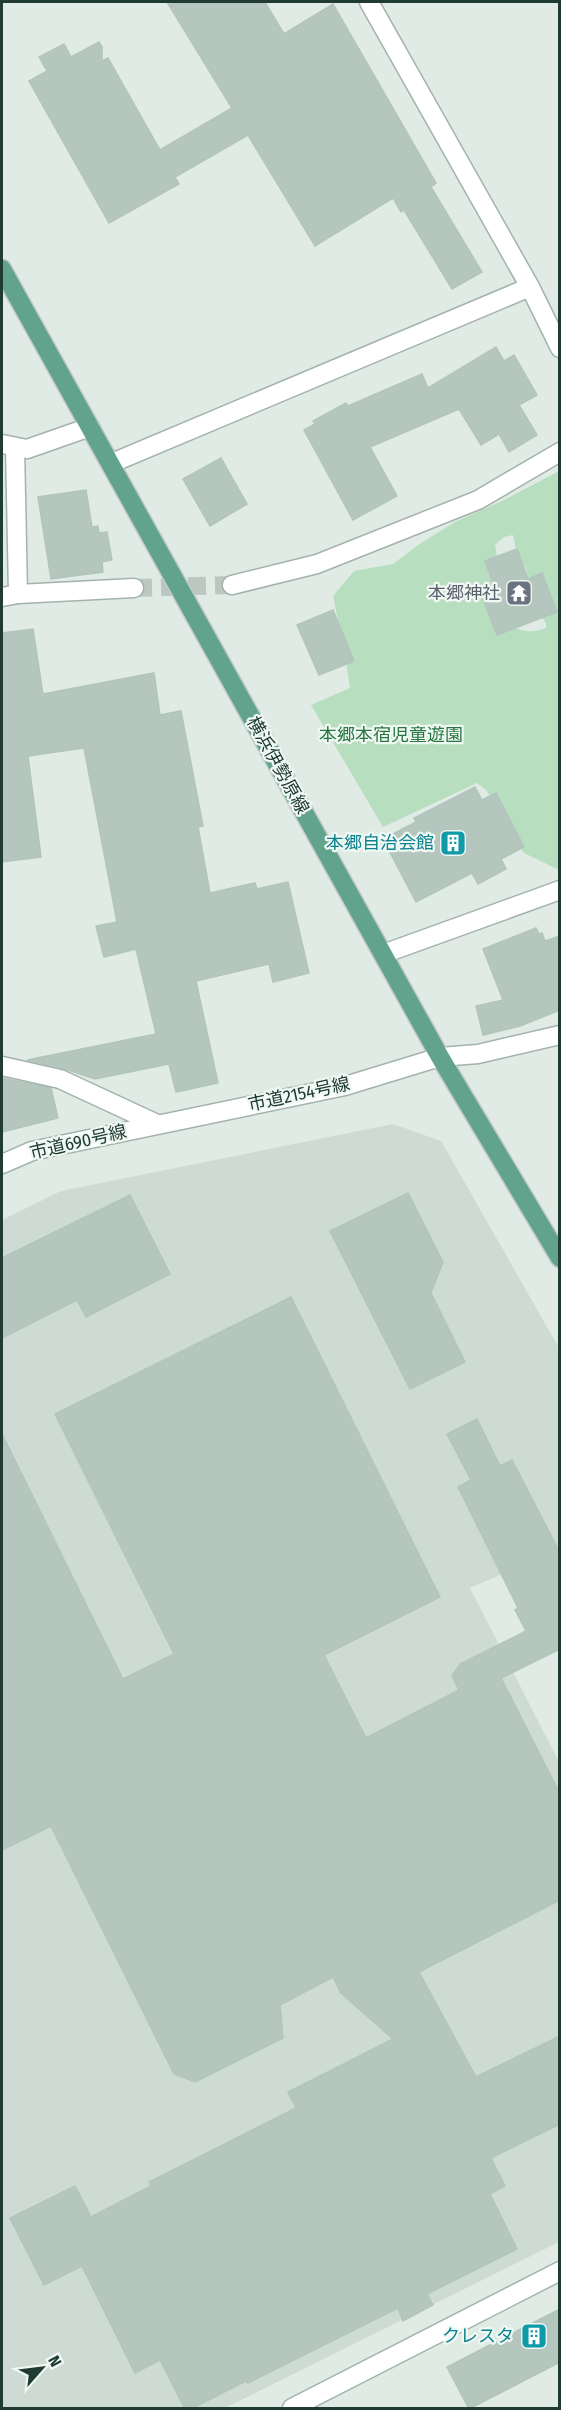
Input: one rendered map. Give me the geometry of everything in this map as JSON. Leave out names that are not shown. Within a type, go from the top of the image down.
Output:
[{"type":"main road","name":"横浜伊勢原線","points":[[2,269],[440,1057],[560,1258]]},
{"type":"street","points":[[369,2],[530,287],[560,348]]},
{"type":"street","points":[[111,463],[530,287]]},
{"type":"street","points":[[90,428],[27,449],[8,446],[10,595],[134,588]]},
{"type":"street","points":[[232,585],[316,564],[478,500],[560,452]]},
{"type":"street","points":[[383,954],[560,890]]},
{"type":"street","name":"市道2154号線","points":[[157,1124],[345,1086],[440,1057],[478,1054],[560,1035]]},
{"type":"street","points":[[2,1066],[60,1079],[157,1124]]},
{"type":"street","name":"市道690号線","points":[[2,1164],[32,1151],[157,1124]]},
{"type":"street","points":[[292,2409],[560,2271]]},
{"type":"shaded area","points":[[393,1124],[441,1141],[559,1348],[559,1549],[470,1588],[559,1762],[559,2242],[225,2408],[2,2408],[2,1220],[61,1191]]},
{"type":"green space","name":"本郷本宿児童遊園","points":[[559,471],[559,870],[524,853],[487,791],[477,783],[383,827],[311,705],[350,688],[333,596],[354,571],[393,564],[455,522],[504,500]],"holes":[[[513,535],[518,559],[523,563],[527,572],[529,599],[546,623],[546,628],[526,631],[509,623],[495,545],[504,537]]]},
{"type":"building","points":[[167,2],[265,2],[284,34],[333,4],[436,183],[431,187],[482,272],[452,289],[404,210],[401,212],[393,198],[315,246],[248,135],[175,177],[179,184],[109,223],[29,81],[47,71],[39,57],[64,44],[71,57],[99,42],[102,47],[102,61],[108,58],[160,150],[232,108]]},
{"type":"building","points":[[496,347],[504,361],[514,355],[537,395],[519,405],[537,435],[509,452],[499,434],[481,445],[459,409],[370,447],[397,496],[353,520],[304,430],[315,424],[313,421],[346,403],[348,406],[422,374],[428,388]]},
{"type":"building","points":[[221,458],[247,504],[210,526],[183,479]]},
{"type":"building","points":[[86,490],[92,527],[98,526],[99,533],[107,532],[112,560],[102,562],[103,572],[51,579],[38,497]]},
{"type":"building","name":"本郷神社","points":[[517,549],[528,579],[542,573],[557,612],[497,635],[482,596],[496,591],[485,561]]},
{"type":"building","points":[[333,610],[354,661],[319,675],[297,625]]},
{"type":"building","points":[[33,629],[43,694],[154,673],[160,715],[181,711],[203,826],[198,827],[210,893],[255,883],[257,889],[288,882],[309,973],[273,982],[269,964],[196,981],[218,1083],[176,1092],[169,1064],[95,1079],[27,1060],[156,1034],[136,949],[104,957],[96,926],[117,922],[84,748],[28,756],[41,857],[2,862],[2,633]]},
{"type":"building","name":"本郷自治会館","points":[[475,787],[482,800],[496,793],[524,847],[501,859],[506,869],[478,884],[472,873],[416,902],[383,839],[416,822],[414,818]]},
{"type":"building","points":[[536,928],[539,934],[542,933],[545,941],[560,936],[560,1010],[520,1026],[483,1035],[476,1006],[503,1000],[483,949]]},
{"type":"building","points":[[2,1078],[51,1088],[58,1118],[2,1132]]},
{"type":"building","points":[[408,1193],[443,1262],[431,1293],[465,1362],[410,1389],[330,1231]]},
{"type":"building","points":[[130,1195],[170,1274],[86,1317],[77,1300],[2,1338],[2,1258]]},
{"type":"building","points":[[291,1297],[440,1597],[324,1655],[366,1738],[459,1690],[452,1676],[460,1664],[526,1631],[515,1610],[518,1608],[458,1487],[471,1480],[447,1434],[477,1419],[500,1466],[512,1460],[560,1553],[560,1649],[501,1678],[560,1794],[560,1900],[419,1972],[476,2077],[560,2036],[560,2124],[491,2158],[505,2186],[490,2194],[517,2249],[427,2294],[433,2305],[403,2321],[398,2308],[248,2383],[246,2381],[191,2409],[185,2409],[160,2360],[135,2373],[82,2266],[44,2285],[10,2218],[75,2186],[91,2217],[151,2186],[149,2182],[296,2108],[288,2092],[393,2039],[341,1993],[333,1977],[280,2005],[283,2038],[195,2082],[174,2074],[51,1826],[2,1850],[2,1434],[123,1679],[174,1654],[55,1414]]},
{"type":"building","name":"クレスタ","points":[[560,2309],[560,2362],[469,2409],[447,2367]]},
{"type":"tunnel","points":[[134,588],[232,585]]},
{"type":"place","name":"本郷神社","points":[[519,593]]},
{"type":"place","name":"本郷自治会館","points":[[453,843]]},
{"type":"place","name":"クレスタ","points":[[534,2336]]}]
